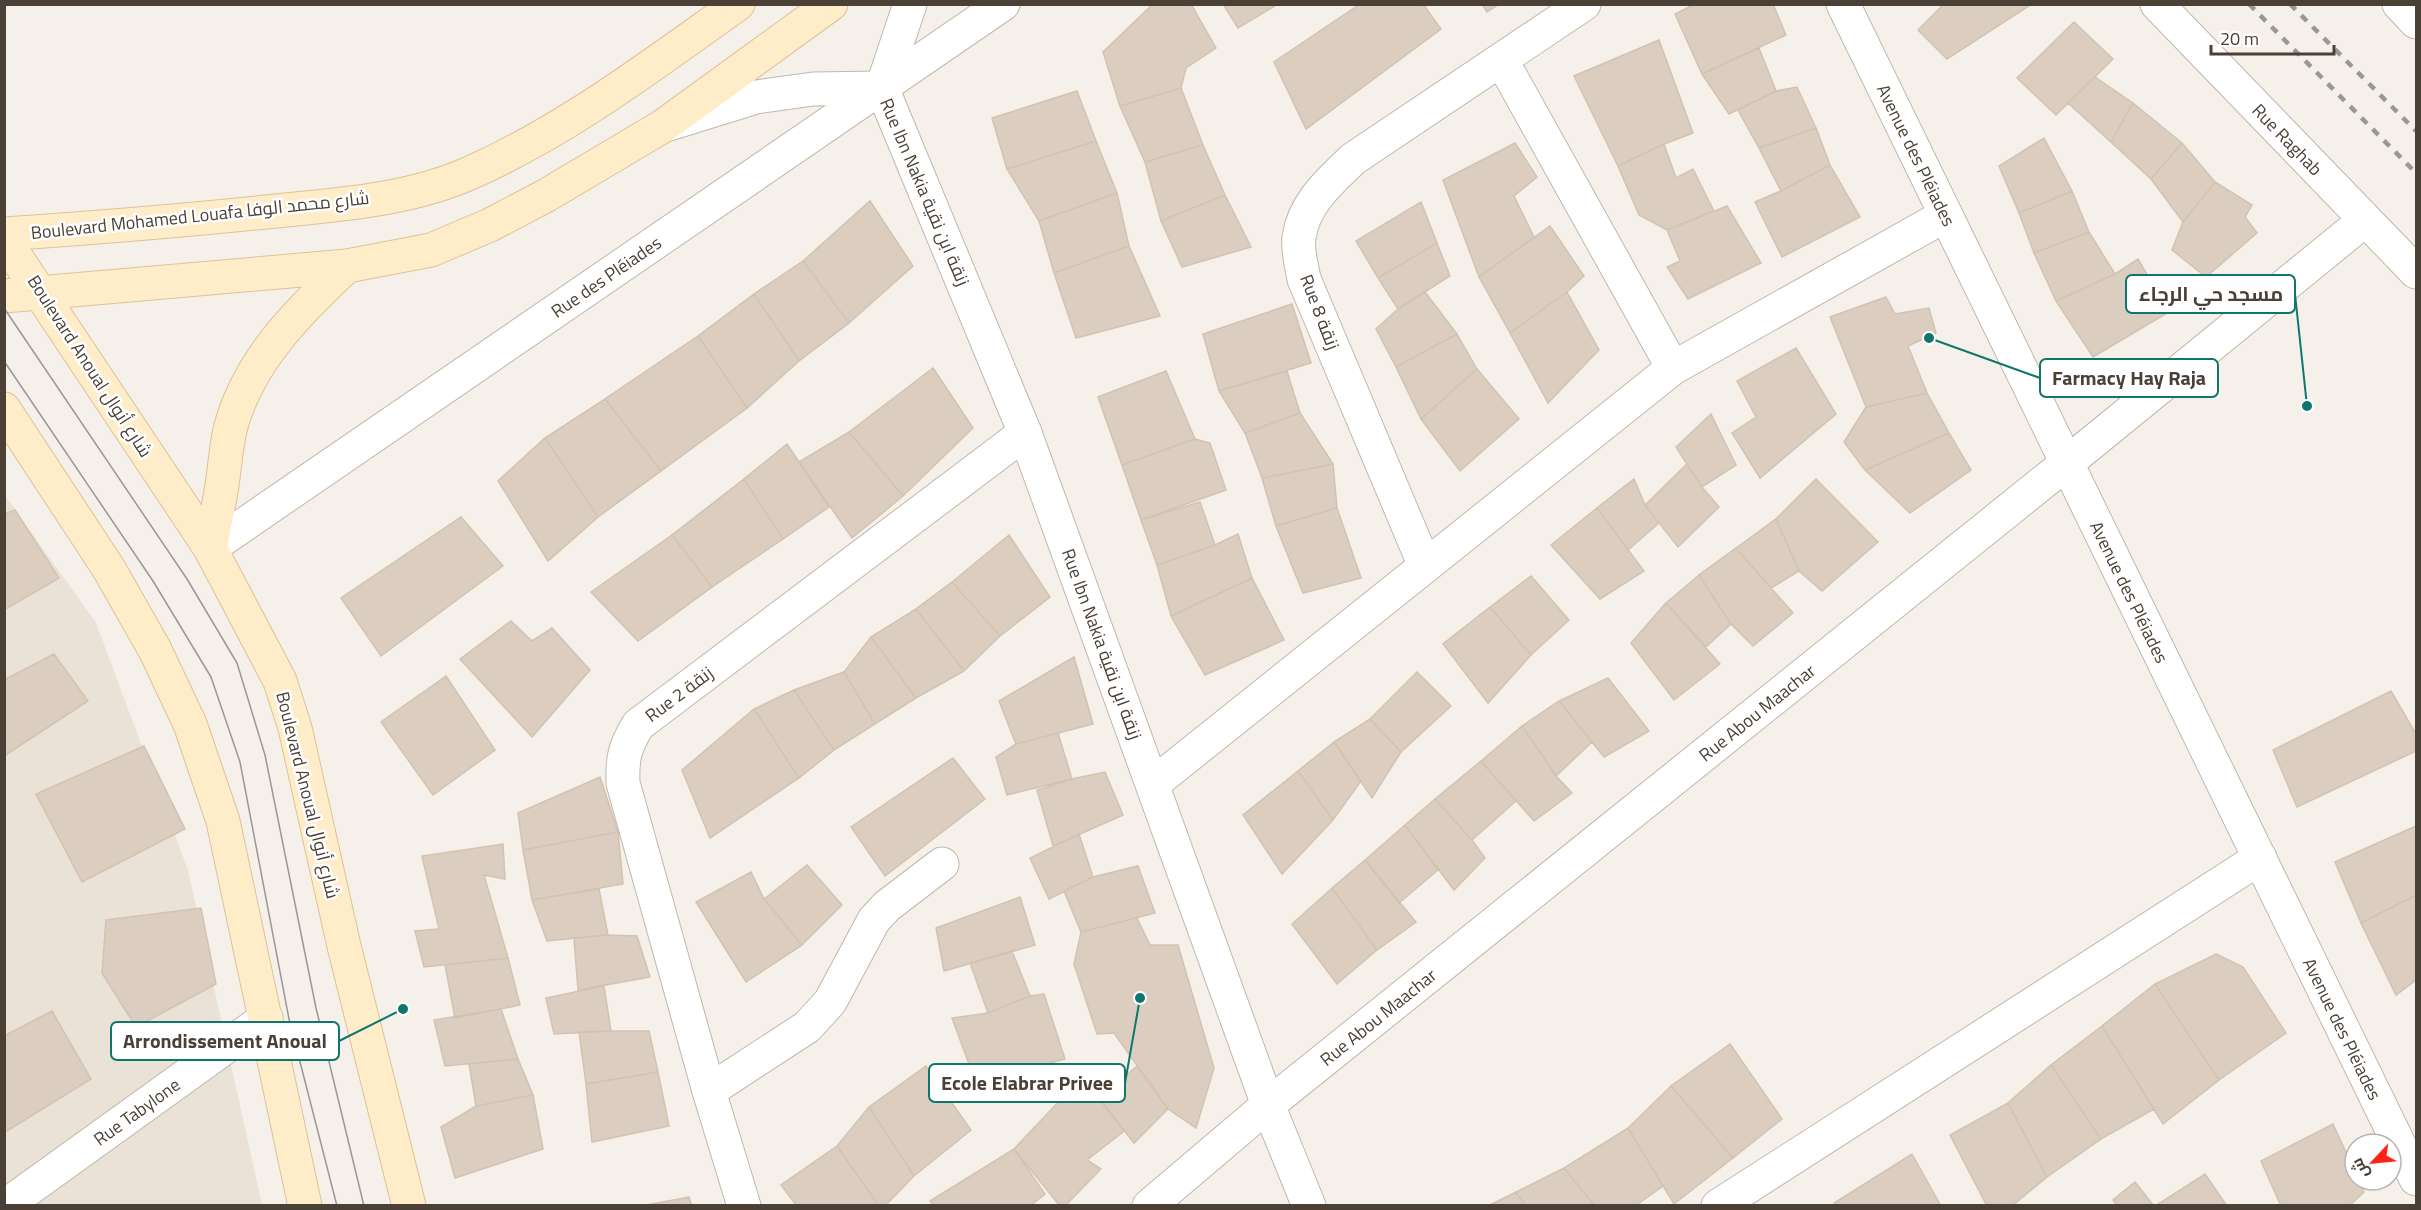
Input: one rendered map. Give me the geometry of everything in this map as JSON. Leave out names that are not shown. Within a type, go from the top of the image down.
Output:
[{"type":"street","name":"Boulevard Mohamed Louafa شارع محمد الوفا","points":[[4,234],[124,226],[350,204],[431,188],[470,174],[555,129],[619,88],[738,4]]},
{"type":"street","points":[[4,296],[347,266],[432,250],[490,225],[547,195],[663,126],[831,4]]},
{"type":"street","points":[[663,126],[756,97],[813,89],[882,88],[910,4]]},
{"type":"street","name":"Rue des Pléiades","points":[[210,548],[1003,4]]},
{"type":"street","name":"Rue 8 زنقة","points":[[1425,566],[1305,279],[1298,240],[1304,214],[1327,184],[1353,159],[1584,4]]},
{"type":"street","name":"Avenue des Pléiades","points":[[1843,4],[2416,1179]]},
{"type":"street","name":"Rue Raghab","points":[[2157,4],[2416,272]]},
{"type":"street","points":[[2399,4],[2416,22]]},
{"type":"street","points":[[1502,61],[1673,368]]},
{"type":"street","name":"Rue Ibn Nakia زنقة ابن نقية","points":[[882,88],[1025,433],[1268,1105],[1308,1206]]},
{"type":"street","points":[[1153,784],[1673,368],[1946,215]]},
{"type":"street","name":"Rue Abou Maachar","points":[[1149,1206],[1268,1105],[2067,464],[2365,220]]},
{"type":"street","name":"Boulevard Anoual شارع أنوال","points":[[4,239],[210,548],[280,681],[295,728],[347,958],[409,1206]]},
{"type":"street","points":[[210,548],[222,488],[230,428],[245,386],[275,342],[303,308],[347,266]]},
{"type":"street","points":[[4,409],[109,569],[155,650],[190,724],[223,821],[305,1206]]},
{"type":"street","name":"Rue 2 زنقة","points":[[744,1206],[709,1091],[623,783],[622,760],[627,743],[638,725],[1025,433]]},
{"type":"street","points":[[1718,1206],[2260,858]]},
{"type":"street","points":[[709,1091],[807,1027],[830,1002],[874,920],[887,906],[942,864]]},
{"type":"street","name":"Rue Tabylone","points":[[5,1206],[266,1018]]},
{"type":"shaded area","points":[[4,494],[96,623],[188,870],[262,1205],[5,1205]]},
{"type":"building","points":[[1153,4],[1191,4],[1216,48],[1186,68],[1181,88],[1120,106],[1103,52]]},
{"type":"building","points":[[1223,4],[1278,4],[1238,28]]},
{"type":"building","points":[[1360,4],[1423,4],[1441,29],[1306,129],[1274,62]]},
{"type":"building","points":[[1482,4],[1499,4],[1487,12]]},
{"type":"building","points":[[1695,4],[1773,4],[1786,35],[1702,74],[1675,14]]},
{"type":"building","points":[[1944,4],[2032,4],[1947,59],[1918,30]]},
{"type":"building","points":[[2074,22],[2113,59],[2056,115],[2017,78]]},
{"type":"building","points":[[1659,40],[1693,133],[1618,166],[1574,76]]},
{"type":"building","points":[[1759,48],[1776,91],[1729,114],[1702,74]]},
{"type":"building","points":[[2095,77],[2133,103],[2111,142],[2068,103]]},
{"type":"building","points":[[1797,87],[1816,128],[1759,148],[1738,110],[1776,91]]},
{"type":"building","points":[[1181,88],[1203,145],[1145,162],[1120,106]]},
{"type":"building","points":[[1077,91],[1096,141],[1007,169],[992,118]]},
{"type":"building","points":[[2133,103],[2182,143],[2151,179],[2111,142]]},
{"type":"building","points":[[1816,128],[1830,165],[1781,191],[1759,148]]},
{"type":"building","points":[[2044,138],[2072,191],[2019,213],[1999,166]]},
{"type":"building","points":[[1096,141],[1117,193],[1039,221],[1007,169]]},
{"type":"building","points":[[1515,143],[1537,177],[1514,196],[1534,237],[1479,277],[1443,180]]},
{"type":"building","points":[[2182,143],[2215,182],[2183,222],[2151,179]]},
{"type":"building","points":[[1664,144],[1676,178],[1693,169],[1714,211],[1667,230],[1639,215],[1618,166]]},
{"type":"building","points":[[1203,145],[1225,195],[1161,221],[1145,162]]},
{"type":"building","points":[[1830,165],[1860,217],[1782,257],[1755,202]]},
{"type":"building","points":[[2215,182],[2252,205],[2245,217],[2257,233],[2206,277],[2172,250],[2183,222]]},
{"type":"building","points":[[2072,191],[2089,232],[2034,253],[2019,213]]},
{"type":"building","points":[[1117,193],[1129,246],[1054,273],[1039,221]]},
{"type":"building","points":[[1225,195],[1251,247],[1182,267],[1161,221]]},
{"type":"building","points":[[870,201],[913,266],[849,323],[803,261]]},
{"type":"building","points":[[1421,202],[1437,243],[1378,278],[1356,241]]},
{"type":"building","points":[[1727,206],[1761,263],[1688,299],[1667,267],[1680,261],[1667,230]]},
{"type":"building","points":[[1550,226],[1584,276],[1567,292],[1510,333],[1479,277]]},
{"type":"building","points":[[2089,232],[2115,274],[2056,301],[2034,253]]},
{"type":"building","points":[[1437,243],[1450,276],[1398,309],[1378,278]]},
{"type":"building","points":[[1129,246],[1160,316],[1076,338],[1054,273]]},
{"type":"building","points":[[2138,259],[2169,312],[2093,357],[2056,301],[2115,274]]},
{"type":"building","points":[[803,261],[849,323],[799,361],[754,294]]},
{"type":"building","points":[[1425,292],[1457,334],[1396,367],[1376,329],[1398,309]]},
{"type":"building","points":[[1567,292],[1599,350],[1548,403],[1510,333]]},
{"type":"building","points":[[754,294],[799,361],[747,408],[698,336]]},
{"type":"building","points":[[1886,297],[1895,314],[1929,308],[1936,333],[1908,346],[1927,393],[1866,407],[1830,317]]},
{"type":"building","points":[[1292,304],[1311,363],[1219,391],[1203,334]]},
{"type":"building","points":[[1457,334],[1477,369],[1421,419],[1396,367]]},
{"type":"building","points":[[698,336],[747,408],[661,471],[605,399]]},
{"type":"building","points":[[1796,348],[1836,414],[1760,478],[1732,433],[1756,417],[1737,381]]},
{"type":"building","points":[[933,368],[973,428],[903,496],[849,432]]},
{"type":"building","points":[[1477,369],[1519,419],[1460,471],[1421,419]]},
{"type":"building","points":[[1166,371],[1195,439],[1122,465],[1098,397]]},
{"type":"building","points":[[1287,371],[1300,413],[1245,433],[1219,391]]},
{"type":"building","points":[[1927,393],[1949,433],[1865,470],[1844,442],[1866,407]]},
{"type":"building","points":[[605,399],[661,471],[598,517],[545,438]]},
{"type":"building","points":[[1300,413],[1333,464],[1262,478],[1245,433]]},
{"type":"building","points":[[1711,414],[1736,465],[1702,487],[1676,447]]},
{"type":"building","points":[[849,432],[903,496],[852,538],[799,462]]},
{"type":"building","points":[[1949,433],[1971,470],[1910,513],[1865,470]]},
{"type":"building","points":[[545,438],[598,517],[548,561],[498,481]]},
{"type":"building","points":[[1195,439],[1210,443],[1226,490],[1141,520],[1122,465]]},
{"type":"building","points":[[787,444],[829,507],[783,539],[744,479]]},
{"type":"building","points":[[1333,464],[1337,508],[1276,526],[1262,478]]},
{"type":"building","points":[[1687,464],[1719,507],[1678,547],[1645,505]]},
{"type":"building","points":[[744,479],[783,539],[712,587],[672,535]]},
{"type":"building","points":[[1634,479],[1645,505],[1659,523],[1628,550],[1597,508]]},
{"type":"building","points":[[1816,479],[1878,542],[1822,591],[1799,571],[1776,519]]},
{"type":"building","points":[[1200,502],[1215,545],[1157,565],[1141,520]]},
{"type":"building","points":[[1337,508],[1361,578],[1303,593],[1276,526]]},
{"type":"building","points":[[1597,508],[1644,571],[1600,599],[1551,545]]},
{"type":"building","points":[[15,510],[59,578],[4,610],[4,514]]},
{"type":"building","points":[[461,517],[503,566],[381,656],[341,598]]},
{"type":"building","points":[[1776,519],[1799,571],[1771,588],[1736,548]]},
{"type":"building","points":[[1238,534],[1252,578],[1171,616],[1157,565],[1215,545]]},
{"type":"building","points":[[672,535],[712,587],[638,641],[591,592]]},
{"type":"building","points":[[1009,535],[1050,597],[1000,636],[952,582]]},
{"type":"building","points":[[1736,548],[1793,613],[1753,646],[1731,624],[1699,575]]},
{"type":"building","points":[[1699,575],[1731,624],[1706,647],[1666,603]]},
{"type":"building","points":[[1531,576],[1569,620],[1531,655],[1490,607]]},
{"type":"building","points":[[1252,578],[1284,640],[1205,675],[1171,616]]},
{"type":"building","points":[[952,582],[1000,636],[964,671],[916,609]]},
{"type":"building","points":[[1666,603],[1720,664],[1674,700],[1631,643]]},
{"type":"building","points":[[1490,607],[1531,655],[1488,703],[1443,644]]},
{"type":"building","points":[[916,609],[964,671],[916,698],[871,637]]},
{"type":"building","points":[[511,621],[532,641],[552,628],[590,670],[532,737],[460,659]]},
{"type":"building","points":[[871,637],[916,698],[875,724],[844,672]]},
{"type":"building","points":[[54,654],[88,701],[4,756],[4,680]]},
{"type":"building","points":[[1074,657],[1093,724],[1016,744],[999,701]]},
{"type":"building","points":[[844,672],[875,724],[834,750],[794,690]]},
{"type":"building","points":[[1417,672],[1451,706],[1401,752],[1370,719]]},
{"type":"building","points":[[446,676],[495,750],[433,795],[381,722]]},
{"type":"building","points":[[1608,678],[1649,731],[1604,757],[1559,701]]},
{"type":"building","points":[[794,690],[834,750],[799,778],[754,709]]},
{"type":"building","points":[[2391,691],[2416,734],[2416,751],[2297,807],[2273,750]]},
{"type":"building","points":[[1559,701],[1592,742],[1556,776],[1522,726]]},
{"type":"building","points":[[754,709],[799,778],[710,838],[682,770]]},
{"type":"building","points":[[1370,719],[1401,752],[1372,798],[1334,742]]},
{"type":"building","points":[[1522,726],[1556,776],[1572,793],[1534,821],[1481,761]]},
{"type":"building","points":[[1058,733],[1072,779],[1007,795],[996,757],[1016,744]]},
{"type":"building","points":[[1334,742],[1361,781],[1333,820],[1298,771]]},
{"type":"building","points":[[144,746],[185,829],[82,882],[36,794]]},
{"type":"building","points":[[953,758],[985,799],[885,876],[851,827]]},
{"type":"building","points":[[1481,761],[1516,801],[1472,840],[1435,799]]},
{"type":"building","points":[[1298,771],[1333,820],[1282,874],[1243,815]]},
{"type":"building","points":[[1105,772],[1123,815],[1053,846],[1037,790]]},
{"type":"building","points":[[600,777],[618,832],[523,850],[518,813]]},
{"type":"building","points":[[1435,799],[1485,858],[1454,890],[1405,825]]},
{"type":"building","points":[[1405,825],[1438,870],[1399,903],[1365,860]]},
{"type":"building","points":[[2416,826],[2416,895],[2361,923],[2335,862]]},
{"type":"building","points":[[618,832],[623,884],[532,900],[523,850]]},
{"type":"building","points":[[1079,834],[1093,877],[1049,899],[1030,858]]},
{"type":"building","points":[[503,844],[505,879],[484,875],[508,958],[424,967],[415,931],[439,929],[422,856]]},
{"type":"building","points":[[1365,860],[1416,922],[1377,950],[1332,888]]},
{"type":"building","points":[[807,865],[842,905],[802,945],[764,899]]},
{"type":"building","points":[[1138,866],[1155,913],[1081,932],[1064,891],[1093,877]]},
{"type":"building","points":[[751,872],[764,899],[802,945],[746,982],[696,902]]},
{"type":"building","points":[[1332,888],[1377,950],[1337,984],[1292,924]]},
{"type":"building","points":[[599,889],[608,935],[547,941],[532,900]]},
{"type":"building","points":[[2416,895],[2416,980],[2396,995],[2361,923]]},
{"type":"building","points":[[1020,897],[1035,945],[944,971],[936,928]]},
{"type":"building","points":[[201,908],[216,984],[136,1027],[102,973],[106,920]]},
{"type":"building","points":[[1137,918],[1150,945],[1178,945],[1214,1068],[1196,1128],[1168,1109],[1114,1033],[1097,1034],[1074,964],[1081,932]]},
{"type":"building","points":[[608,935],[637,936],[650,977],[578,990],[574,938]]},
{"type":"building","points":[[1012,951],[1030,996],[988,1013],[970,963]]},
{"type":"building","points":[[2216,954],[2243,967],[2286,1033],[2219,1080],[2155,984]]},
{"type":"building","points":[[508,958],[520,1005],[455,1018],[445,965]]},
{"type":"building","points":[[2155,984],[2219,1080],[2163,1124],[2102,1026]]},
{"type":"building","points":[[604,986],[611,1031],[554,1034],[546,998]]},
{"type":"building","points":[[1044,994],[1065,1059],[976,1083],[952,1018],[988,1013],[1030,996]]},
{"type":"building","points":[[501,1009],[518,1059],[445,1066],[434,1020]]},
{"type":"building","points":[[52,1011],[91,1079],[4,1133],[4,1036]]},
{"type":"building","points":[[2102,1026],[2154,1109],[2101,1139],[2051,1065]]},
{"type":"building","points":[[649,1031],[658,1072],[586,1084],[579,1032]]},
{"type":"building","points":[[1730,1044],[1782,1119],[1733,1158],[1671,1086]]},
{"type":"building","points":[[518,1059],[533,1095],[476,1106],[469,1064]]},
{"type":"building","points":[[2051,1065],[2101,1139],[2047,1177],[2008,1103]]},
{"type":"building","points":[[926,1066],[971,1130],[914,1176],[869,1107]]},
{"type":"building","points":[[1137,1066],[1168,1109],[1134,1143],[1099,1098]]},
{"type":"building","points":[[658,1072],[669,1126],[592,1142],[586,1084]]},
{"type":"building","points":[[1082,1077],[1124,1131],[1087,1160],[1101,1169],[1065,1206],[1060,1206],[1014,1149]]},
{"type":"building","points":[[1671,1086],[1733,1158],[1674,1204],[1628,1128]]},
{"type":"building","points":[[533,1095],[543,1149],[455,1178],[441,1127],[476,1106]]},
{"type":"building","points":[[2008,1103],[2047,1177],[2012,1206],[1987,1206],[1950,1135]]},
{"type":"building","points":[[869,1107],[914,1176],[885,1206],[879,1206],[837,1146]]},
{"type":"building","points":[[2333,1124],[2343,1146],[2343,1192],[2364,1192],[2349,1206],[2281,1206],[2261,1161]]},
{"type":"building","points":[[1628,1128],[1663,1186],[1635,1206],[1595,1206],[1564,1168]]},
{"type":"building","points":[[837,1146],[879,1206],[797,1206],[781,1185]]},
{"type":"building","points":[[1014,1149],[1045,1194],[1030,1206],[934,1206],[930,1201]]},
{"type":"building","points":[[1912,1154],[1941,1206],[1836,1206],[1834,1203]]},
{"type":"building","points":[[1564,1168],[1595,1206],[1526,1206],[1516,1192]]},
{"type":"building","points":[[2205,1174],[2227,1206],[2155,1206]]},
{"type":"building","points":[[2135,1182],[2154,1206],[2117,1206],[2113,1200]]},
{"type":"building","points":[[1516,1192],[1526,1206],[1488,1206]]},
{"type":"building","points":[[689,1197],[692,1206],[641,1206]]},
{"type":"tram line","points":[[4,308],[187,579],[237,663],[265,755],[316,1008],[364,1206]]},
{"type":"tram line","points":[[4,361],[153,581],[211,677],[240,762],[289,1019],[337,1206]]},
{"type":"railway","points":[[2249,4],[2416,173]]},
{"type":"railway","points":[[2290,4],[2416,131]]},
{"type":"place","name":"Farmacy Hay Raja","points":[[1929,338]]},
{"type":"place","name":"مسجد حي الرجاء","points":[[2307,406]]},
{"type":"place","name":"Ecole Elabrar Privee","points":[[1140,998]]},
{"type":"place","name":"Arrondissement Anoual","points":[[403,1009]]}]
